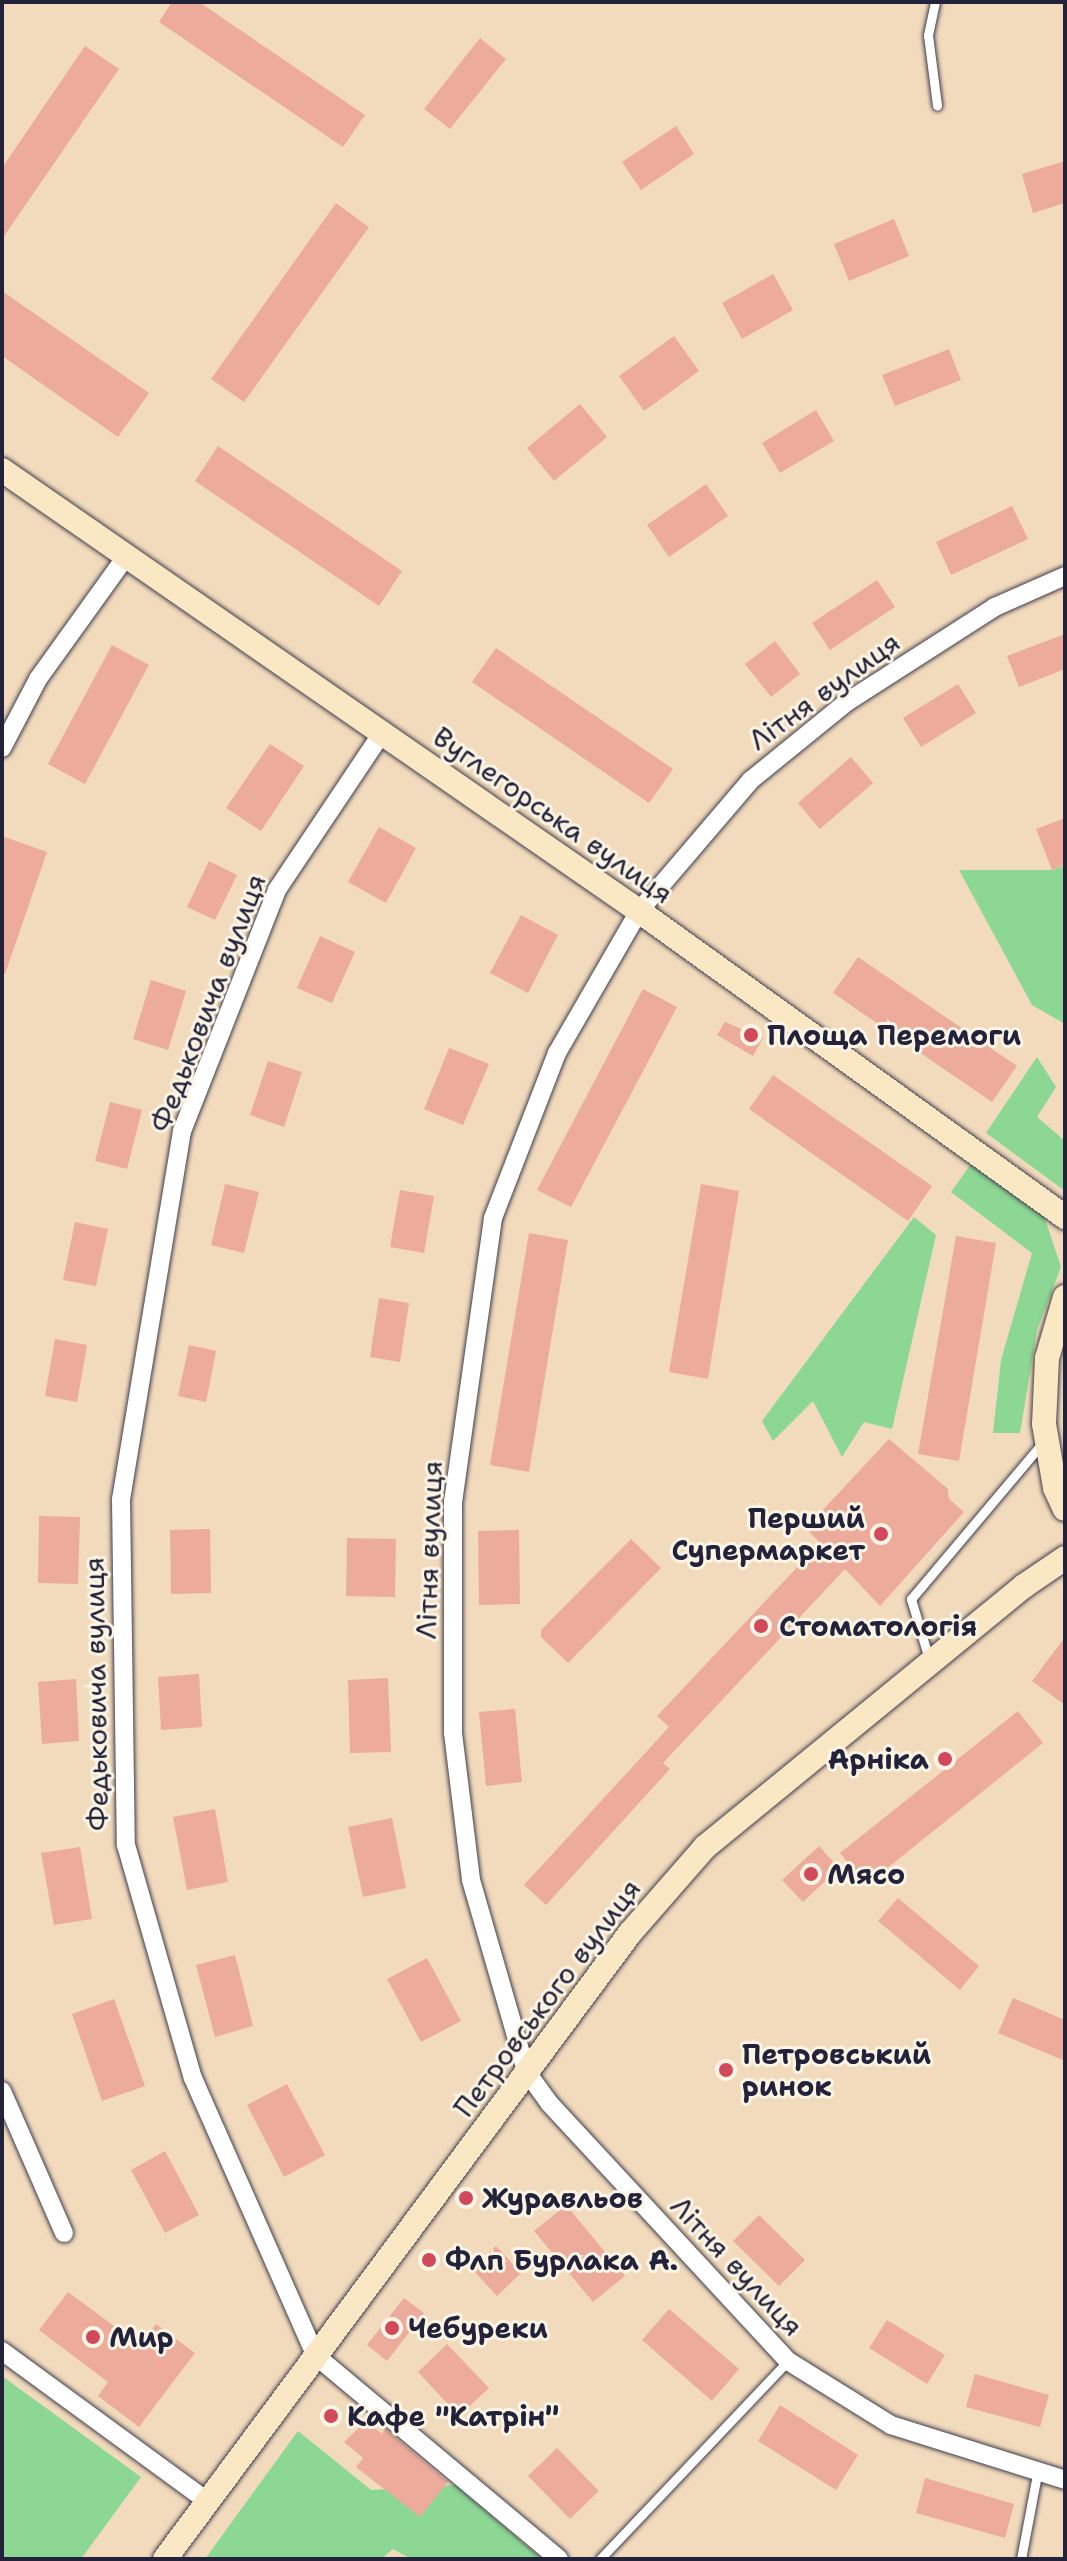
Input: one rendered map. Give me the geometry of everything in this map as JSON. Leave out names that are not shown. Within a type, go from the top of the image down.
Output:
[{"type":"main road","name":"Вуглегорська вулиця","points":[[2,470],[639,911],[1065,1217]]},
{"type":"main road","points":[[1065,1297],[1047,1358],[1047,1439],[1065,1509]]},
{"type":"main road","name":"Петровського вулиця","points":[[165,2559],[630,1933],[705,1847],[1065,1558]]},
{"type":"street","points":[[2,748],[38,679],[125,558]]},
{"type":"street","name":"Літня вулиця","points":[[1065,576],[995,607],[847,702],[751,780],[639,911],[557,1053],[493,1218],[453,1501],[453,1733],[471,1880],[526,2071],[560,2115],[788,2361],[891,2425],[1037,2474],[1065,2480]]},
{"type":"street","name":"Федьковича вулиця","points":[[382,733],[277,890],[182,1131],[121,1499],[126,1845],[193,2078],[315,2355],[559,2559]]},
{"type":"street","points":[[2,2091],[64,2233]]},
{"type":"street","points":[[2,2351],[207,2501]]},
{"type":"lane","points":[[935,2],[928,35],[937,105]]},
{"type":"lane","points":[[931,1663],[911,1599],[1047,1439]]},
{"type":"lane","points":[[600,2559],[788,2361]]},
{"type":"lane","points":[[1021,2559],[1037,2474]]},
{"type":"green space","points":[[1065,865],[1065,1024],[1032,1005],[959,870],[1052,870]]},
{"type":"green space","points":[[1037,1057],[1056,1087],[1037,1117],[1065,1141],[1065,1191],[986,1133]]},
{"type":"green space","points":[[973,1161],[1044,1216],[1061,1267],[1037,1330],[1020,1433],[993,1433],[1001,1360],[1032,1253],[951,1192]]},
{"type":"green space","points":[[914,1217],[936,1235],[892,1429],[864,1422],[842,1457],[813,1401],[773,1441],[762,1421]]},
{"type":"green space","points":[[2,2376],[141,2477],[81,2559],[2,2559]]},
{"type":"green space","points":[[298,2431],[371,2490],[455,2485],[542,2559],[411,2559],[393,2549],[381,2559],[205,2559]]},
{"type":"building","points":[[172,2],[199,2],[365,115],[343,147],[159,22]]},
{"type":"building","points":[[480,38],[506,59],[450,129],[424,109]]},
{"type":"building","points":[[85,46],[119,69],[2,239],[2,168]]},
{"type":"building","points":[[676,126],[694,154],[641,190],[622,162]]},
{"type":"building","points":[[1065,161],[1065,203],[1033,213],[1022,174]]},
{"type":"building","points":[[336,203],[369,227],[244,402],[211,379]]},
{"type":"building","points":[[894,219],[909,256],[849,281],[834,244]]},
{"type":"building","points":[[773,274],[793,310],[742,339],[722,303]]},
{"type":"building","points":[[2,291],[149,393],[118,437],[2,356]]},
{"type":"building","points":[[674,336],[699,371],[644,411],[619,376]]},
{"type":"building","points":[[949,349],[961,380],[895,406],[882,375]]},
{"type":"building","points":[[580,404],[607,437],[554,481],[527,448]]},
{"type":"building","points":[[816,410],[834,441],[780,473],[762,443]]},
{"type":"building","points":[[218,446],[402,571],[379,606],[195,481]]},
{"type":"building","points":[[706,484],[728,516],[669,557],[647,525]]},
{"type":"building","points":[[1012,506],[1028,539],[951,575],[936,542]]},
{"type":"building","points":[[877,580],[895,607],[830,650],[812,623]]},
{"type":"building","points":[[1065,634],[1065,669],[1019,687],[1007,656]]},
{"type":"building","points":[[775,641],[800,674],[771,697],[745,664]]},
{"type":"building","points":[[112,645],[149,665],[85,784],[48,764]]},
{"type":"building","points":[[496,648],[673,769],[649,803],[472,682]]},
{"type":"building","points":[[958,684],[976,713],[921,747],[903,718]]},
{"type":"building","points":[[270,744],[304,766],[261,831],[226,808]]},
{"type":"building","points":[[851,757],[873,783],[820,829],[798,803]]},
{"type":"building","points":[[1065,818],[1065,864],[1052,870],[1036,829]]},
{"type":"building","points":[[379,827],[416,848],[386,903],[348,882]]},
{"type":"building","points":[[2,836],[47,852],[5,974],[2,973]]},
{"type":"building","points":[[209,861],[237,875],[215,920],[187,907]]},
{"type":"building","points":[[521,915],[558,935],[528,993],[490,973]]},
{"type":"building","points":[[320,936],[355,952],[332,1003],[297,988]]},
{"type":"building","points":[[858,957],[1017,1066],[992,1102],[833,993]]},
{"type":"building","points":[[151,980],[186,991],[168,1050],[133,1039]]},
{"type":"building","points":[[643,989],[677,1007],[571,1207],[537,1190]]},
{"type":"building","points":[[725,1022],[763,1038],[753,1056],[717,1035]]},
{"type":"building","points":[[449,1048],[489,1064],[463,1125],[424,1109]]},
{"type":"building","points":[[268,1061],[302,1072],[284,1127],[250,1115]]},
{"type":"building","points":[[773,1075],[932,1186],[908,1221],[749,1109]]},
{"type":"building","points":[[110,1102],[142,1110],[127,1169],[95,1161]]},
{"type":"building","points":[[225,1184],[259,1192],[244,1253],[211,1245]]},
{"type":"building","points":[[701,1184],[739,1191],[708,1379],[669,1372]]},
{"type":"building","points":[[400,1190],[434,1196],[424,1253],[390,1247]]},
{"type":"building","points":[[75,1222],[108,1229],[96,1286],[63,1280]]},
{"type":"building","points":[[529,1233],[568,1240],[529,1472],[490,1465]]},
{"type":"building","points":[[956,1236],[996,1243],[959,1461],[918,1454]]},
{"type":"building","points":[[379,1298],[409,1303],[400,1362],[370,1357]]},
{"type":"building","points":[[55,1339],[87,1345],[77,1402],[45,1396]]},
{"type":"building","points":[[189,1345],[216,1351],[206,1402],[178,1396]]},
{"type":"building","points":[[889,1439],[948,1489],[949,1499],[964,1512],[880,1606],[845,1569],[663,1763],[670,1769],[546,1905],[524,1885],[669,1727],[657,1716],[820,1543],[806,1528]]},
{"type":"building","points":[[39,1516],[80,1517],[78,1584],[38,1583]]},
{"type":"building","points":[[210,1529],[211,1593],[171,1594],[170,1530]]},
{"type":"building","points":[[519,1530],[520,1604],[479,1605],[478,1531]]},
{"type":"building","points":[[347,1538],[396,1539],[395,1597],[346,1596]]},
{"type":"building","points":[[631,1539],[661,1568],[568,1663],[541,1637],[541,1630]]},
{"type":"building","points":[[1065,1637],[1065,1705],[1032,1681]]},
{"type":"building","points":[[199,1674],[202,1727],[161,1730],[158,1677]]},
{"type":"building","points":[[388,1678],[391,1752],[350,1753],[348,1680]]},
{"type":"building","points":[[76,1679],[79,1741],[42,1744],[38,1682]]},
{"type":"building","points":[[515,1709],[522,1782],[486,1786],[479,1712]]},
{"type":"building","points":[[1018,1711],[1043,1743],[870,1882],[863,1882],[840,1853]]},
{"type":"building","points":[[215,1809],[228,1882],[187,1890],[173,1817]]},
{"type":"building","points":[[392,1818],[406,1888],[363,1897],[348,1827]]},
{"type":"building","name":"Мясо","points":[[819,1846],[839,1868],[803,1902],[782,1880]]},
{"type":"building","points":[[80,1847],[92,1919],[54,1925],[41,1853]]},
{"type":"building","points":[[898,1898],[979,1966],[960,1990],[878,1921]]},
{"type":"building","points":[[235,1955],[253,2026],[215,2037],[196,1965]]},
{"type":"building","points":[[427,1958],[461,2021],[421,2042],[387,1979]]},
{"type":"building","points":[[1013,1998],[1065,2020],[1065,2061],[998,2033]]},
{"type":"building","points":[[114,1999],[145,2086],[102,2101],[72,2014]]},
{"type":"building","points":[[287,2084],[325,2155],[284,2177],[247,2105]]},
{"type":"building","points":[[165,2151],[199,2215],[165,2233],[131,2170]]},
{"type":"building","points":[[566,2205],[625,2276],[593,2302],[534,2231]]},
{"type":"building","points":[[759,2215],[805,2260],[779,2286],[733,2241]]},
{"type":"building","points":[[496,2246],[521,2273],[497,2296],[471,2268]]},
{"type":"building","points":[[68,2292],[140,2345],[156,2324],[195,2353],[139,2427],[98,2396],[108,2382],[39,2330]]},
{"type":"building","points":[[404,2298],[424,2313],[387,2361],[367,2345]]},
{"type":"building","points":[[669,2309],[739,2369],[712,2401],[642,2340]]},
{"type":"building","points":[[887,2320],[945,2355],[927,2384],[869,2348]]},
{"type":"building","points":[[447,2344],[489,2388],[459,2416],[418,2372]]},
{"type":"building","points":[[975,2374],[1049,2395],[1040,2427],[966,2407]]},
{"type":"building","points":[[780,2405],[858,2455],[836,2490],[758,2441]]},
{"type":"building","points":[[366,2421],[382,2434],[385,2429],[448,2482],[420,2517],[356,2467],[363,2458],[344,2442]]},
{"type":"building","points":[[557,2448],[599,2491],[570,2519],[528,2476]]},
{"type":"building","points":[[925,2478],[1014,2504],[1005,2538],[916,2513]]},
{"type":"place","name":"Площа Перемоги","points":[[751,1035]]},
{"type":"place","name":"Перший Супермаркет","points":[[881,1534]]},
{"type":"place","name":"Стоматологія","points":[[761,1626]]},
{"type":"place","name":"Арніка","points":[[945,1759]]},
{"type":"place","name":"Мясо","points":[[811,1874]]},
{"type":"place","name":"Петровський ринок","points":[[726,2070]]},
{"type":"place","name":"Журавльов","points":[[466,2198]]},
{"type":"place","name":"Флп Бурлака А.","points":[[429,2260]]},
{"type":"place","name":"Чебуреки","points":[[392,2328]]},
{"type":"place","name":"Мир","points":[[93,2337]]},
{"type":"place","name":"Кафе \"Катрін\"","points":[[331,2416]]}]
